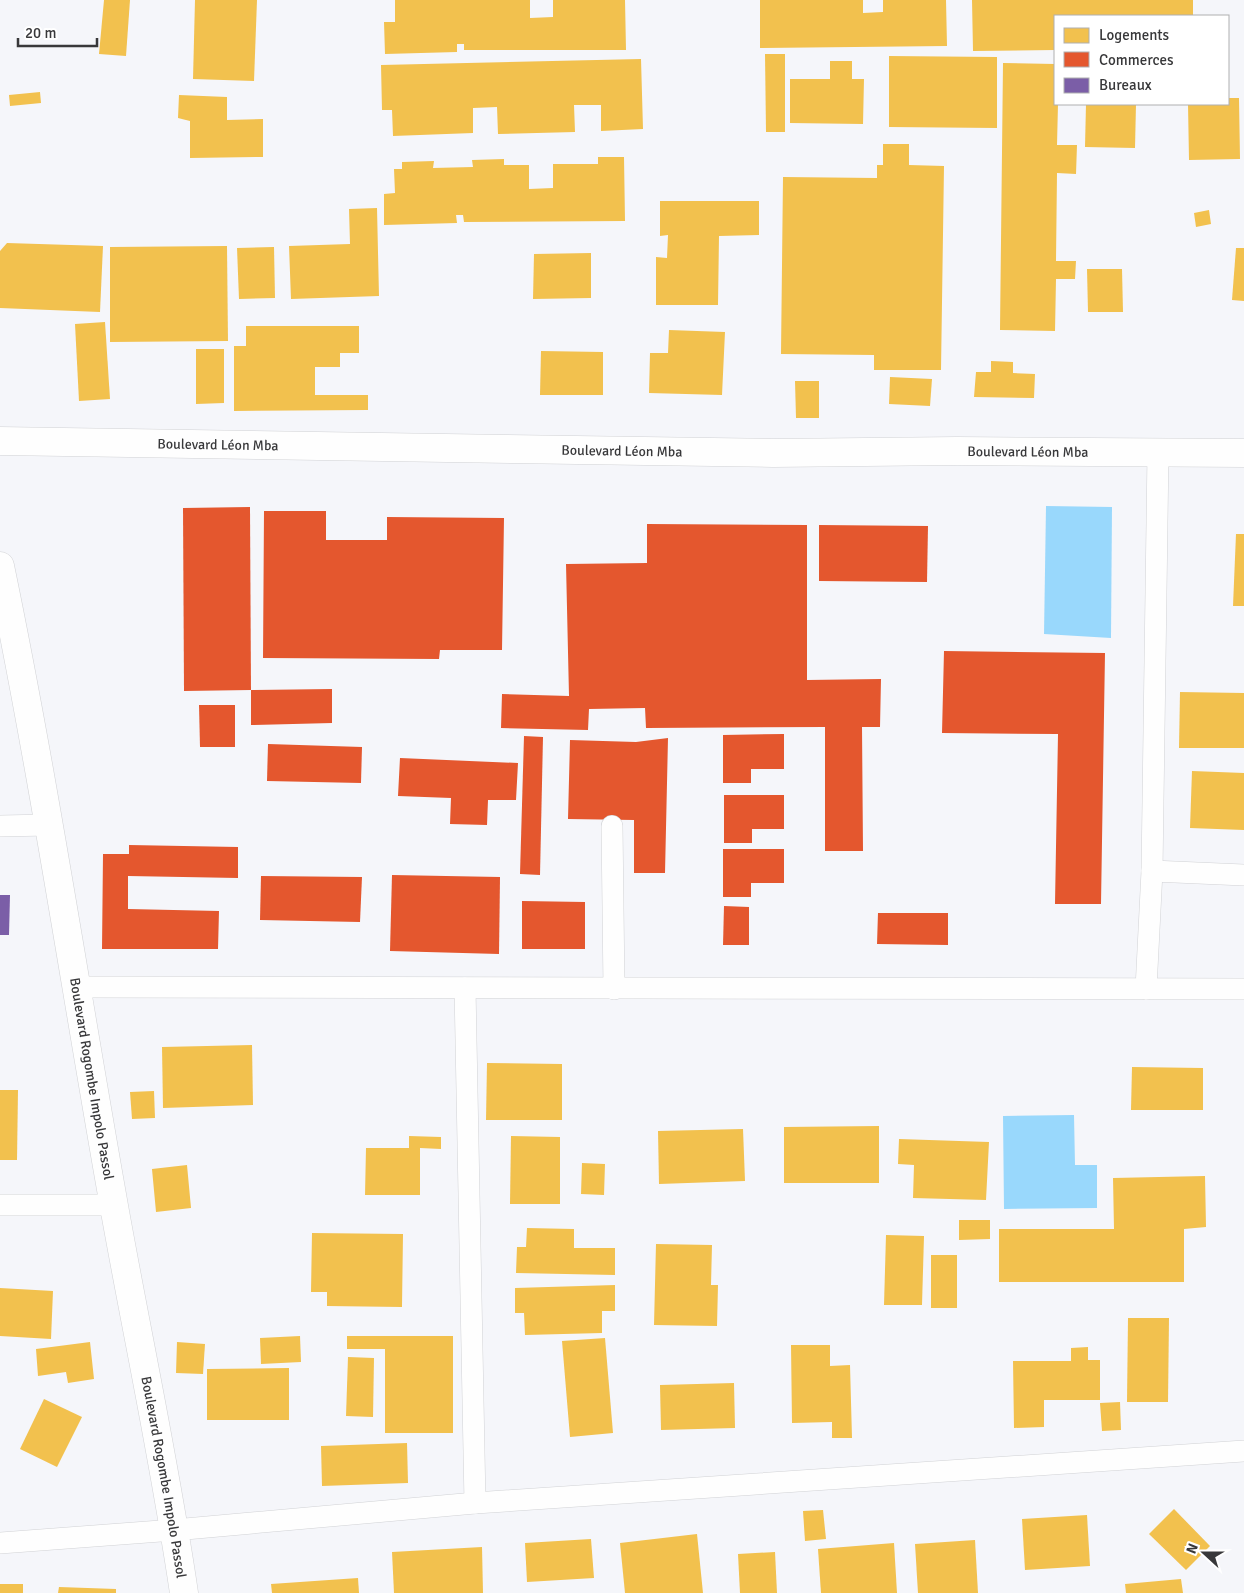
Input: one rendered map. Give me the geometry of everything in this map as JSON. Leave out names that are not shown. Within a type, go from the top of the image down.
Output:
[{"type":"street","name":"Boulevard Léon Mba","points":[[0,441],[773,453],[957,451],[1244,453]]},
{"type":"street","points":[[1146,988],[1152,871],[1158,453]]},
{"type":"street","name":"Boulevard Rogombe Impolo Passol","points":[[0,566],[49,825],[114,1205],[184,1593]]},
{"type":"street","points":[[0,826],[49,825]]},
{"type":"street","points":[[612,826],[614,989]]},
{"type":"street","points":[[1152,871],[1244,875]]},
{"type":"street","points":[[77,987],[1244,989]]},
{"type":"street","points":[[464,988],[475,1503]]},
{"type":"street","points":[[0,1205],[114,1205]]},
{"type":"street","points":[[0,1543],[174,1530],[475,1503],[1244,1451]]},
{"type":"water","points":[[1046,506],[1112,507],[1111,638],[1044,634]]},
{"type":"water","points":[[1074,1115],[1075,1165],[1097,1165],[1097,1208],[1004,1209],[1003,1116]]},
{"type":"building: Logements","points":[[104,0],[130,0],[126,56],[99,54]]},
{"type":"building: Logements","points":[[195,0],[257,0],[254,81],[193,79]]},
{"type":"building: Logements","points":[[395,0],[530,0],[530,18],[553,17],[553,0],[625,0],[626,50],[464,50],[464,44],[457,44],[457,52],[385,54],[384,22],[395,22]]},
{"type":"building: Logements","points":[[760,0],[863,0],[863,13],[883,12],[883,0],[946,0],[947,46],[760,48]]},
{"type":"building: Logements","points":[[972,0],[1193,0],[1193,15],[1054,15],[1054,50],[973,51]]},
{"type":"building: Logements","points":[[765,54],[785,54],[785,132],[766,132]]},
{"type":"building: Logements","points":[[889,56],[997,57],[997,128],[889,127]]},
{"type":"building: Logements","points":[[641,59],[643,129],[601,131],[601,105],[574,105],[575,132],[498,134],[497,107],[473,108],[473,133],[393,136],[392,110],[382,110],[381,65]]},
{"type":"building: Logements","points":[[830,61],[852,61],[852,79],[864,79],[863,124],[790,123],[790,79],[830,79]]},
{"type":"building: Logements","points":[[1003,63],[1054,64],[1054,105],[1058,105],[1057,145],[1077,145],[1076,174],[1057,173],[1056,261],[1076,261],[1075,279],[1056,279],[1055,331],[1000,330]]},
{"type":"building: Logements","points":[[40,92],[41,103],[10,106],[9,95]]},
{"type":"building: Logements","points":[[179,95],[227,97],[227,120],[263,119],[263,157],[190,158],[190,121],[178,118]]},
{"type":"building: Logements","points":[[1229,98],[1239,98],[1240,159],[1189,160],[1188,105],[1229,105]]},
{"type":"building: Logements","points":[[1086,105],[1136,105],[1135,148],[1085,147]]},
{"type":"building: Logements","points":[[883,144],[909,144],[909,165],[944,166],[941,370],[874,370],[874,355],[781,354],[783,177],[877,178],[877,165],[883,165]]},
{"type":"building: Logements","points":[[598,157],[624,157],[625,221],[464,222],[463,215],[456,215],[457,223],[384,225],[384,194],[395,193],[394,169],[402,169],[402,162],[434,161],[433,168],[473,167],[472,160],[504,159],[504,165],[529,165],[529,189],[553,188],[553,164],[598,164]]},
{"type":"building: Logements","points":[[660,201],[759,201],[759,235],[719,236],[718,305],[656,305],[656,257],[667,258],[668,235],[660,236]]},
{"type":"building: Logements","points":[[377,208],[379,296],[291,299],[289,246],[350,244],[349,209]]},
{"type":"building: Logements","points":[[1209,210],[1211,224],[1196,227],[1194,213]]},
{"type":"building: Logements","points":[[7,243],[103,246],[100,312],[0,308],[0,251]]},
{"type":"building: Logements","points":[[227,246],[228,341],[110,342],[110,247]]},
{"type":"building: Logements","points":[[274,247],[275,298],[239,299],[237,248]]},
{"type":"building: Logements","points":[[1236,248],[1244,248],[1244,301],[1232,300]]},
{"type":"building: Logements","points":[[591,253],[591,298],[533,299],[534,254]]},
{"type":"building: Logements","points":[[1087,269],[1122,269],[1123,312],[1088,312]]},
{"type":"building: Logements","points":[[105,322],[110,399],[79,401],[75,324]]},
{"type":"building: Logements","points":[[246,326],[359,326],[359,353],[340,353],[340,367],[315,367],[315,395],[368,395],[368,410],[234,411],[234,346],[246,346]]},
{"type":"building: Logements","points":[[669,330],[725,332],[722,395],[649,393],[650,353],[668,353]]},
{"type":"building: Logements","points":[[196,349],[224,349],[224,403],[196,404]]},
{"type":"building: Logements","points":[[541,351],[603,352],[603,395],[540,395]]},
{"type":"building: Logements","points":[[991,361],[1013,362],[1013,373],[1035,374],[1034,398],[974,397],[976,372],[991,372]]},
{"type":"building: Logements","points":[[890,377],[932,379],[930,406],[889,404]]},
{"type":"building: Logements","points":[[795,381],[819,381],[819,418],[796,418]]},
{"type":"building: Logements","points":[[1236,534],[1244,534],[1244,606],[1233,606]]},
{"type":"building: Logements","points":[[1180,692],[1244,693],[1244,748],[1179,748]]},
{"type":"building: Logements","points":[[1192,771],[1244,773],[1244,830],[1190,828]]},
{"type":"building: Logements","points":[[252,1045],[253,1105],[163,1108],[162,1047]]},
{"type":"building: Logements","points":[[487,1063],[562,1064],[562,1120],[486,1120]]},
{"type":"building: Logements","points":[[1132,1067],[1203,1068],[1203,1110],[1131,1110]]},
{"type":"building: Logements","points":[[0,1090],[18,1090],[17,1160],[0,1160]]},
{"type":"building: Logements","points":[[154,1091],[155,1118],[132,1119],[130,1092]]},
{"type":"building: Logements","points":[[879,1126],[879,1183],[784,1183],[784,1127]]},
{"type":"building: Logements","points":[[743,1129],[745,1181],[659,1184],[658,1131]]},
{"type":"building: Logements","points":[[409,1136],[441,1137],[441,1149],[420,1148],[420,1195],[365,1195],[366,1148],[409,1148]]},
{"type":"building: Logements","points":[[511,1136],[560,1137],[560,1204],[510,1204]]},
{"type":"building: Logements","points":[[899,1139],[989,1142],[986,1200],[913,1198],[914,1165],[898,1164]]},
{"type":"building: Logements","points":[[582,1163],[605,1164],[604,1195],[581,1194]]},
{"type":"building: Logements","points":[[187,1165],[191,1208],[156,1212],[152,1169]]},
{"type":"building: Logements","points":[[1205,1176],[1206,1227],[1184,1229],[1184,1282],[999,1282],[999,1229],[1114,1229],[1113,1178]]},
{"type":"building: Logements","points":[[959,1220],[990,1220],[990,1239],[959,1240]]},
{"type":"building: Logements","points":[[527,1228],[574,1229],[574,1248],[615,1248],[615,1275],[516,1273],[517,1247],[526,1247]]},
{"type":"building: Logements","points":[[312,1233],[403,1234],[402,1307],[327,1306],[327,1292],[311,1292]]},
{"type":"building: Logements","points":[[886,1235],[924,1236],[922,1305],[884,1305]]},
{"type":"building: Logements","points":[[656,1244],[712,1245],[711,1285],[718,1285],[717,1326],[654,1325]]},
{"type":"building: Logements","points":[[931,1255],[957,1255],[957,1308],[931,1308]]},
{"type":"building: Logements","points":[[615,1285],[615,1311],[602,1311],[602,1333],[525,1335],[524,1313],[515,1313],[515,1288]]},
{"type":"building: Logements","points":[[0,1288],[53,1291],[51,1339],[0,1336]]},
{"type":"building: Logements","points":[[1128,1318],[1169,1318],[1168,1402],[1127,1402]]},
{"type":"building: Logements","points":[[300,1336],[301,1362],[261,1364],[260,1338]]},
{"type":"building: Logements","points":[[347,1336],[453,1336],[453,1433],[385,1433],[385,1349],[347,1349]]},
{"type":"building: Logements","points":[[605,1338],[613,1433],[570,1437],[562,1341]]},
{"type":"building: Logements","points":[[90,1342],[94,1379],[68,1383],[66,1372],[38,1376],[36,1349]]},
{"type":"building: Logements","points":[[177,1342],[205,1344],[203,1374],[176,1373]]},
{"type":"building: Logements","points":[[791,1345],[830,1345],[830,1366],[850,1365],[852,1438],[832,1438],[832,1422],[792,1423]]},
{"type":"building: Logements","points":[[1088,1347],[1088,1360],[1100,1360],[1100,1400],[1044,1400],[1044,1427],[1014,1428],[1013,1361],[1071,1361],[1071,1348]]},
{"type":"building: Logements","points":[[348,1357],[374,1358],[373,1417],[346,1416]]},
{"type":"building: Logements","points":[[289,1368],[289,1420],[207,1420],[207,1369]]},
{"type":"building: Logements","points":[[734,1383],[735,1428],[661,1430],[660,1385]]},
{"type":"building: Logements","points":[[44,1399],[82,1417],[57,1467],[20,1449]]},
{"type":"building: Logements","points":[[1120,1402],[1121,1430],[1102,1431],[1100,1403]]},
{"type":"building: Logements","points":[[407,1443],[408,1483],[322,1486],[321,1446]]},
{"type":"building: Logements","points":[[1174,1509],[1210,1546],[1186,1570],[1149,1534]]},
{"type":"building: Logements","points":[[823,1510],[826,1539],[805,1541],[803,1511]]},
{"type":"building: Logements","points":[[1087,1515],[1090,1566],[1025,1570],[1022,1519]]},
{"type":"building: Logements","points":[[697,1534],[703,1593],[625,1593],[620,1543]]},
{"type":"building: Logements","points":[[591,1539],[594,1578],[527,1582],[525,1543]]},
{"type":"building: Logements","points":[[975,1540],[978,1593],[918,1593],[915,1544]]},
{"type":"building: Logements","points":[[894,1543],[897,1593],[821,1593],[818,1549]]},
{"type":"building: Logements","points":[[482,1547],[483,1593],[394,1593],[392,1552]]},
{"type":"building: Logements","points":[[775,1552],[777,1593],[740,1593],[738,1554]]},
{"type":"building: Logements","points":[[358,1578],[359,1593],[272,1593],[271,1584]]},
{"type":"building: Logements","points":[[1181,1579],[1183,1593],[1126,1593],[1125,1584]]},
{"type":"building: Logements","points":[[0,1584],[23,1584],[23,1593],[0,1593]]},
{"type":"building: Logements","points":[[59,1587],[116,1589],[116,1593],[58,1593]]},
{"type":"building: Commerces","points":[[250,507],[251,690],[184,691],[183,508]]},
{"type":"building: Commerces","points":[[264,511],[326,511],[326,540],[387,540],[387,517],[504,518],[502,650],[440,650],[439,659],[263,658]]},
{"type":"building: Commerces","points":[[647,524],[807,525],[807,680],[881,679],[880,727],[862,727],[863,851],[825,851],[825,727],[646,728],[645,708],[589,709],[588,730],[501,728],[502,694],[569,696],[566,564],[647,563]]},
{"type":"building: Commerces","points":[[819,525],[928,526],[927,582],[819,581]]},
{"type":"building: Commerces","points":[[944,651],[1105,653],[1101,904],[1055,904],[1058,734],[942,733]]},
{"type":"building: Commerces","points":[[332,689],[332,723],[251,725],[251,690]]},
{"type":"building: Commerces","points":[[199,705],[235,705],[235,747],[200,747]]},
{"type":"building: Commerces","points":[[784,734],[784,769],[751,769],[751,783],[723,783],[723,735]]},
{"type":"building: Commerces","points":[[524,736],[543,737],[540,875],[520,874]]},
{"type":"building: Commerces","points":[[668,738],[665,873],[634,873],[634,820],[568,819],[570,740],[636,742]]},
{"type":"building: Commerces","points":[[268,744],[362,747],[361,783],[267,781]]},
{"type":"building: Commerces","points":[[400,758],[518,763],[516,800],[488,800],[487,825],[450,824],[451,798],[398,796]]},
{"type":"building: Commerces","points":[[724,795],[784,795],[784,829],[752,829],[752,843],[724,843]]},
{"type":"building: Commerces","points":[[129,845],[238,847],[238,878],[128,876],[128,909],[219,911],[218,949],[102,949],[103,854],[129,854]]},
{"type":"building: Commerces","points":[[723,849],[784,849],[784,883],[751,883],[751,897],[723,897]]},
{"type":"building: Commerces","points":[[392,875],[500,877],[499,954],[390,951]]},
{"type":"building: Commerces","points":[[261,876],[362,877],[360,922],[260,920]]},
{"type":"building: Commerces","points":[[522,901],[585,902],[585,949],[522,949]]},
{"type":"building: Commerces","points":[[724,906],[749,907],[749,945],[723,945]]},
{"type":"building: Commerces","points":[[878,913],[948,913],[948,945],[877,944]]},
{"type":"building: Bureaux","points":[[0,895],[10,895],[9,935],[0,935]]}]
